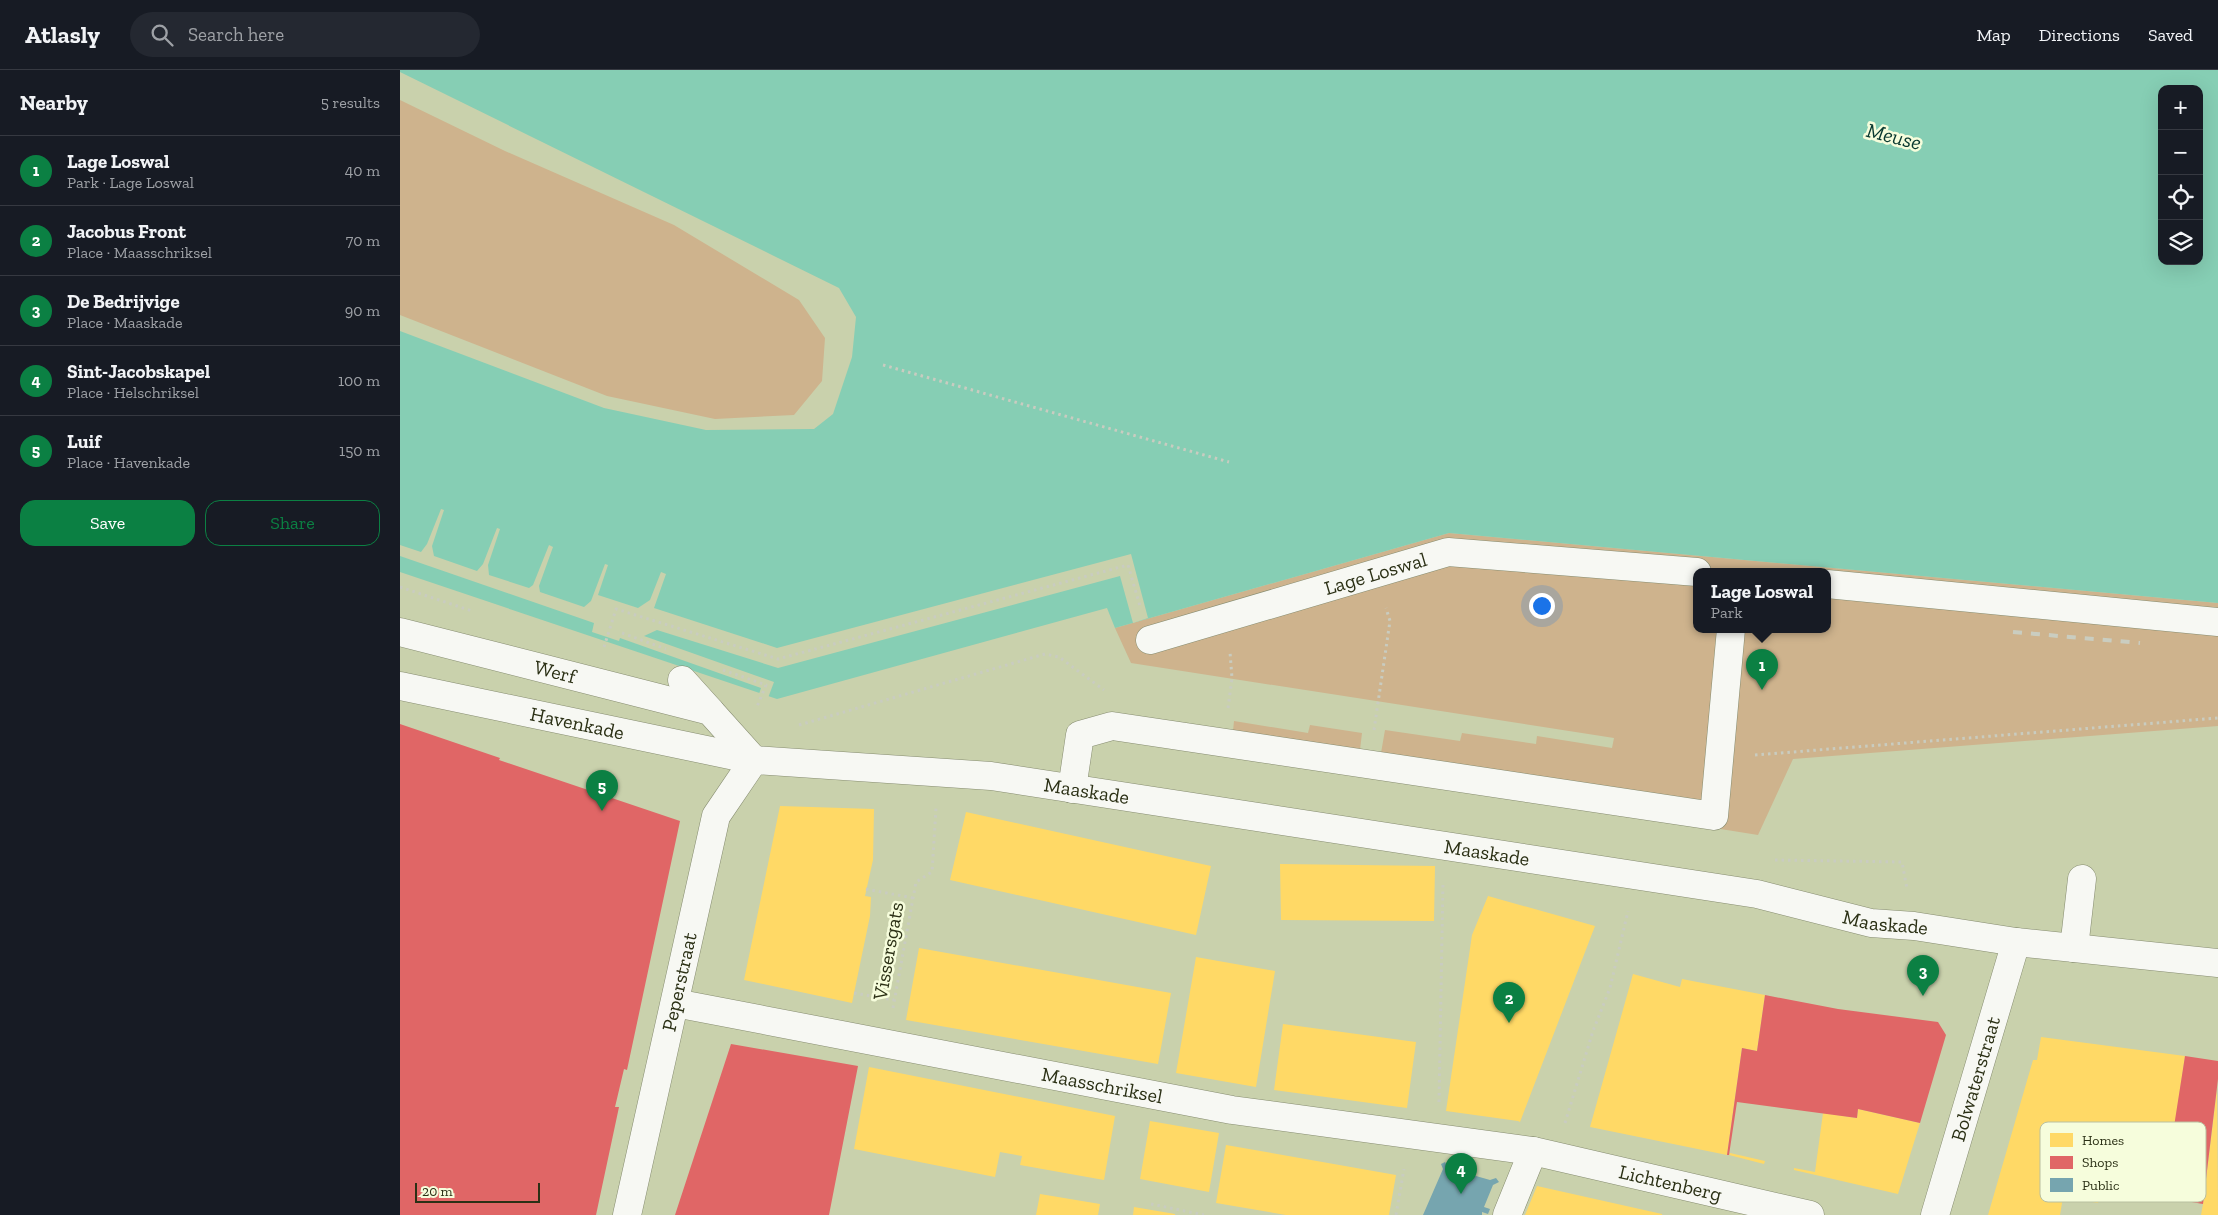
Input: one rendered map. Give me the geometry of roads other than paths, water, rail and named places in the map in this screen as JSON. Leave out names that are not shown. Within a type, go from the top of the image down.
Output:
[{"type":"street","name":"Lage Loswal","points":[[1150,640],[1448,552],[1693,572]]},
{"type":"street","points":[[1831,584],[2218,622]]},
{"type":"street","name":"Werf","points":[[400,632],[710,712]]},
{"type":"street","points":[[1072,789],[1080,735],[1112,726],[1714,816],[1731,633]]},
{"type":"street","points":[[682,680],[754,760]]},
{"type":"street","name":"Havenkade","points":[[400,686],[754,760]]},
{"type":"street","name":"Maaskade","points":[[754,760],[991,776],[1757,894],[1871,923],[1914,926],[2016,942],[2218,963]]},
{"type":"street","name":"Peperstraat","points":[[627,1215],[716,816],[754,760]]},
{"type":"street","points":[[2074,948],[2082,879]]},
{"type":"street","name":"Bolwaterstraat","points":[[1935,1215],[2016,942]]},
{"type":"street","name":"Maasschriksel","points":[[675,1003],[1222,1108],[1544,1153]]},
{"type":"street","points":[[1507,1215],[1544,1153]]},
{"type":"street","name":"Lichtenberg","points":[[1544,1153],[1804,1214]]},
{"type":"water","name":"Meuse","points":[[400,70],[2218,70],[2218,603],[1449,533],[1115,628],[1107,608],[777,699],[400,572],[400,331],[604,408],[706,430],[814,429],[833,414],[852,357],[856,317],[839,288],[400,72]]},
{"type":"railway","points":[[2013,632],[2140,643]]},
{"type":"place","name":"Lage Loswal","points":[[1762,690]]},
{"type":"place","name":"Luif","points":[[602,811]]},
{"type":"place","name":"De Bedrijvige","points":[[1923,996]]},
{"type":"place","name":"Jacobus Front","points":[[1509,1023]]},
{"type":"place","name":"Sint-Jacobskapel","points":[[1461,1194]]}]
